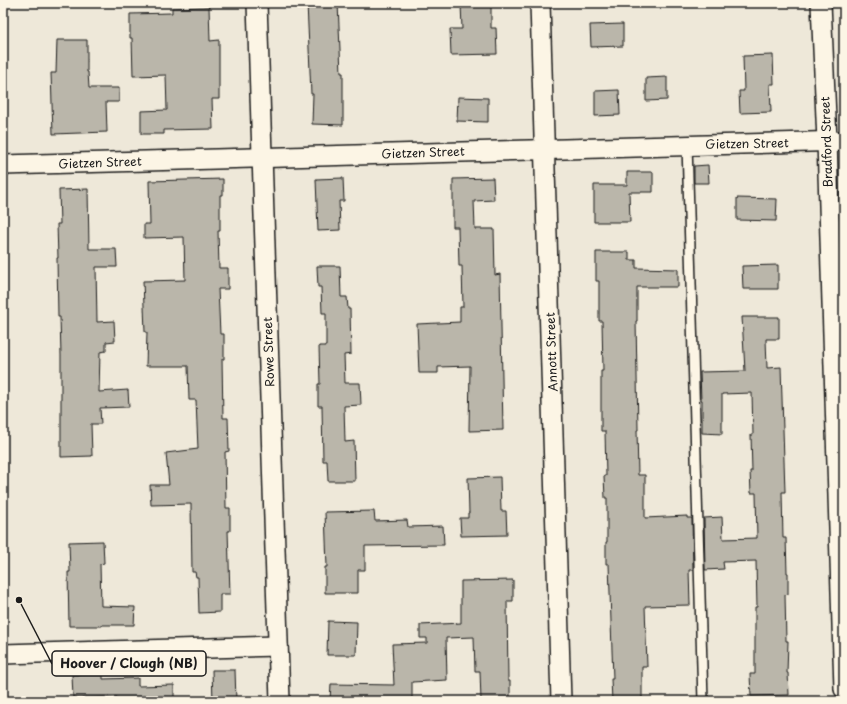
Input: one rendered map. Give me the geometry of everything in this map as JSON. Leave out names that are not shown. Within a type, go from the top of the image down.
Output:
[{"type":"street","name":"Rowe Street","points":[[256,3],[280,701]]},
{"type":"street","name":"Annott Street","points":[[540,3],[561,701]]},
{"type":"street","name":"Bradford Street","points":[[821,3],[835,141],[844,689]]},
{"type":"street","name":"Gietzen Street","points":[[3,165],[687,144],[835,141]]},
{"type":"street","points":[[3,654],[278,646]]},
{"type":"lane","points":[[687,144],[703,701]]},
{"type":"building","points":[[307,3],[338,3],[341,73],[343,73],[343,125],[312,124],[313,94],[311,94]]},
{"type":"building","points":[[461,3],[491,3],[491,28],[496,28],[497,54],[451,55],[450,29],[462,29]]},
{"type":"building","points":[[209,7],[210,41],[219,40],[219,99],[212,99],[213,129],[164,130],[164,134],[141,134],[141,111],[167,110],[166,75],[133,76],[130,14],[172,13],[172,8]]},
{"type":"building","points":[[623,24],[623,46],[591,47],[590,25]]},
{"type":"building","points":[[57,40],[87,40],[87,72],[89,88],[119,88],[119,102],[106,102],[107,132],[53,134],[51,73],[56,73]]},
{"type":"building","points":[[773,55],[774,84],[770,84],[771,112],[740,113],[739,91],[744,91],[743,56]]},
{"type":"building","points":[[667,77],[667,100],[646,101],[646,78]]},
{"type":"building","points":[[619,90],[620,115],[595,116],[595,91]]},
{"type":"building","points":[[458,97],[488,98],[488,122],[457,121]]},
{"type":"building","points":[[708,165],[709,183],[694,183],[694,166]]},
{"type":"building","points":[[627,172],[653,172],[653,192],[629,192],[630,222],[594,222],[594,185],[627,185]]},
{"type":"building","points":[[343,178],[344,201],[339,201],[340,230],[318,231],[316,179]]},
{"type":"building","points":[[493,178],[494,200],[474,201],[475,229],[494,229],[495,275],[500,274],[503,430],[469,431],[470,366],[438,367],[438,373],[419,373],[417,324],[460,322],[460,307],[463,307],[462,266],[459,266],[458,227],[453,227],[453,179]]},
{"type":"building","points":[[223,179],[223,195],[220,195],[220,231],[218,231],[219,268],[228,268],[228,289],[218,289],[220,334],[224,334],[224,359],[222,359],[223,418],[228,418],[229,451],[225,452],[226,508],[230,508],[230,531],[228,531],[230,594],[220,594],[220,612],[199,613],[198,577],[196,577],[195,572],[192,572],[191,504],[151,505],[150,485],[169,485],[166,453],[198,449],[196,400],[189,400],[188,366],[146,366],[147,332],[145,332],[143,281],[185,280],[184,237],[144,238],[144,224],[150,224],[149,181]]},
{"type":"building","points":[[88,189],[89,249],[116,249],[117,267],[96,267],[97,322],[114,321],[115,341],[106,342],[106,351],[100,352],[99,392],[128,390],[129,407],[100,408],[101,424],[91,424],[92,456],[61,457],[61,356],[60,317],[58,317],[57,258],[57,224],[60,224],[59,190]]},
{"type":"building","points":[[737,198],[777,199],[776,221],[737,220]]},
{"type":"building","points":[[596,252],[629,252],[629,260],[636,260],[636,268],[678,269],[678,287],[637,287],[638,475],[645,475],[645,518],[687,516],[687,518],[692,518],[693,570],[689,570],[690,605],[645,606],[647,667],[642,667],[642,701],[612,701],[611,679],[613,679],[609,564],[606,564],[607,498],[605,498],[604,476],[606,476],[605,431],[601,431],[601,371],[603,371],[602,321],[599,321],[599,281],[596,281]]},
{"type":"building","points":[[778,265],[778,289],[743,289],[742,266]]},
{"type":"building","points":[[317,266],[340,266],[341,297],[347,297],[348,309],[350,309],[351,354],[344,355],[345,383],[360,383],[361,405],[344,406],[345,442],[354,441],[355,481],[328,481],[327,461],[323,461],[322,406],[318,406],[318,384],[320,384],[319,346],[326,346],[326,313],[322,313],[321,287],[318,287]]},
{"type":"building","points":[[742,317],[779,317],[779,339],[766,339],[767,368],[781,367],[785,492],[782,492],[783,538],[786,538],[788,573],[788,594],[785,595],[789,695],[751,696],[750,674],[755,674],[755,607],[757,607],[756,561],[723,562],[724,569],[705,570],[704,518],[722,517],[723,539],[757,538],[756,493],[751,493],[750,471],[752,471],[751,435],[753,435],[752,393],[722,394],[722,434],[702,433],[700,372],[745,371]]},
{"type":"building","points":[[500,477],[501,511],[506,511],[507,535],[461,536],[460,518],[468,518],[469,513],[468,478]]},
{"type":"building","points":[[374,511],[375,521],[407,520],[408,527],[443,526],[444,545],[365,546],[365,570],[358,570],[358,593],[325,593],[325,567],[327,567],[325,512]]},
{"type":"building","points":[[103,541],[104,563],[100,564],[101,606],[135,607],[134,625],[69,626],[69,542]]},
{"type":"building","points":[[513,580],[513,601],[507,601],[508,681],[510,681],[510,701],[481,701],[480,671],[475,671],[474,637],[446,638],[447,680],[412,682],[412,701],[330,701],[331,684],[394,685],[392,644],[427,643],[427,638],[420,638],[420,625],[461,623],[461,581]]},
{"type":"building","points":[[328,621],[357,622],[356,655],[327,655]]},
{"type":"building","points":[[212,670],[235,670],[236,701],[213,701]]},
{"type":"building","points":[[103,674],[103,679],[138,678],[138,686],[174,685],[174,701],[117,701],[117,697],[73,698],[72,675]]},
{"type":"place","name":"Hoover / Clough (NB)","points":[[19,600]]}]
